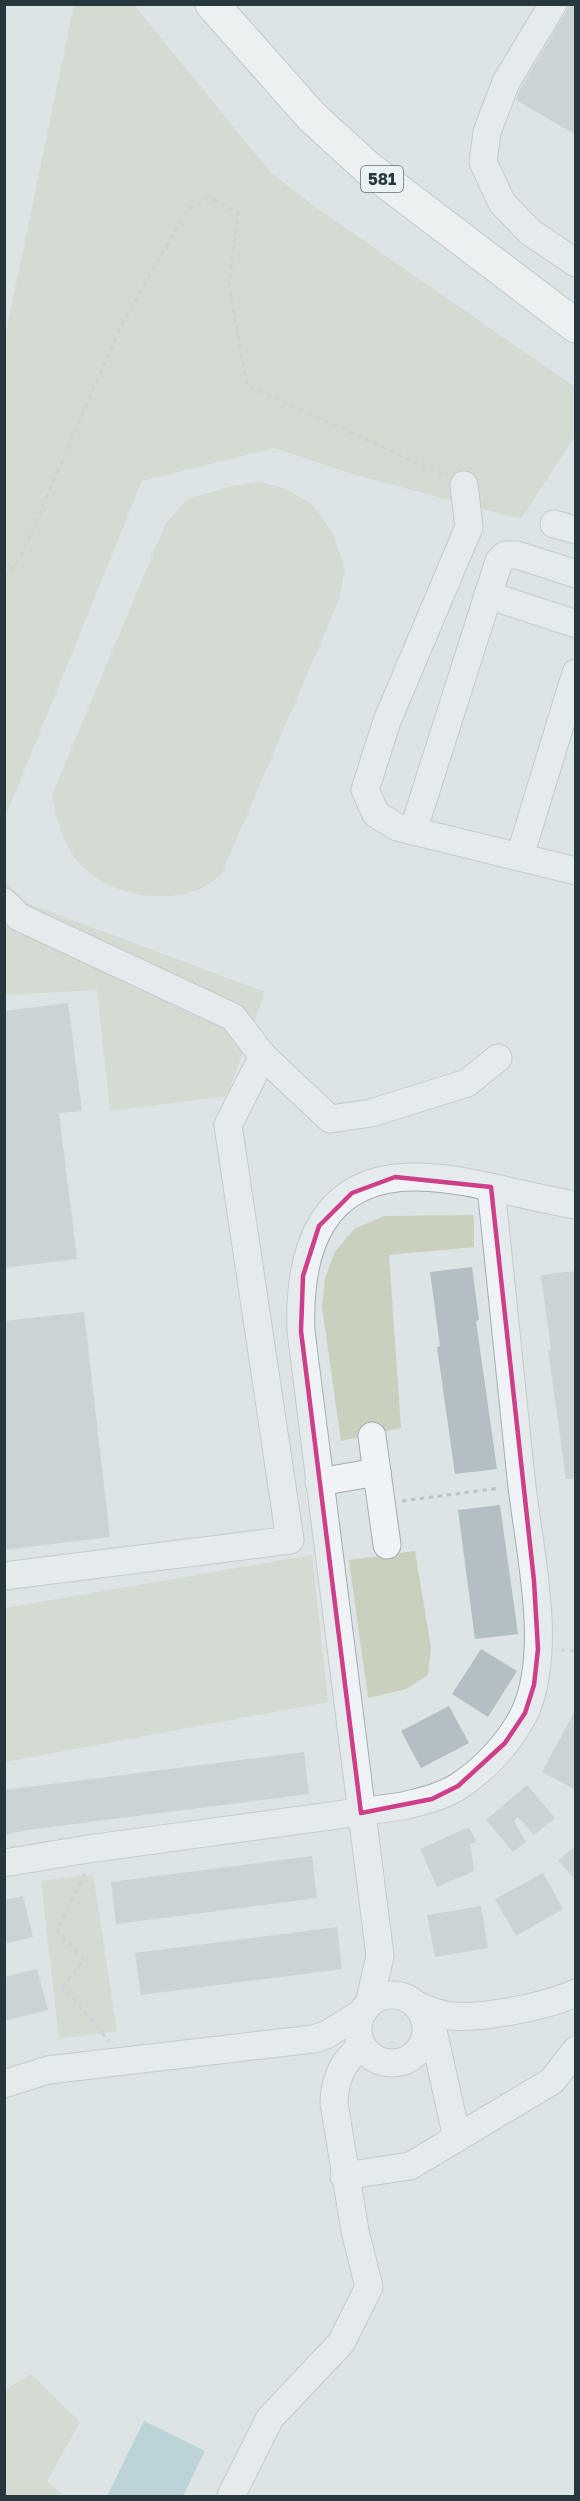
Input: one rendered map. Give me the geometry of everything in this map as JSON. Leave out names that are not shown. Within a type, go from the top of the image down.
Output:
[{"type":"main road","name":"581","points":[[212,4],[312,117],[368,168],[576,326]]},
{"type":"street","points":[[553,4],[506,82],[487,132],[483,162],[502,203],[530,232],[576,263]]},
{"type":"street","points":[[464,485],[469,527],[387,721],[364,790],[376,814],[397,828],[576,871]]},
{"type":"street","points":[[412,831],[499,561],[505,555],[517,555],[576,574]]},
{"type":"street","points":[[488,595],[576,624]]},
{"type":"street","points":[[520,856],[576,673]]},
{"type":"street","points":[[4,902],[19,916],[233,1017],[263,1056],[330,1119],[371,1113],[467,1083],[498,1058]]},
{"type":"street","points":[[4,1576],[290,1540],[228,1125],[263,1056]]},
{"type":"street","points":[[457,2139],[426,2035],[426,2024],[390,1978],[380,1956],[319,1482],[301,1330],[300,1300],[308,1250],[319,1226],[334,1206],[372,1182],[420,1177],[491,1187],[534,1199],[576,1205]]},
{"type":"street","points":[[4,1863],[97,1848],[362,1814],[432,1799],[458,1786],[506,1743],[525,1713],[534,1685],[538,1649],[534,1581],[491,1187]]},
{"type":"street","points":[[372,1436],[387,1545]]},
{"type":"street","points":[[319,1482],[377,1472]]},
{"type":"street","points":[[365,2054],[366,2050],[360,2041],[358,2031],[380,1956]]},
{"type":"street","points":[[4,2084],[48,2070],[314,2039],[326,2035],[377,1998],[387,1996],[410,2001],[437,2014],[467,2016],[521,2008],[576,1993]]},
{"type":"street","points":[[314,2039],[331,2042],[395,2063],[406,2060],[428,2040],[467,2016]]},
{"type":"street","points":[[344,2176],[410,2166],[552,2081],[576,2050]]},
{"type":"street","points":[[232,2496],[270,2418],[341,2343],[369,2287],[354,2231],[334,2103],[335,2085],[346,2060],[365,2054]]},
{"type":"path","points":[[4,577],[20,558],[121,326],[187,210],[209,197],[238,213],[229,286],[247,385],[464,485]]},
{"type":"path","points":[[382,1504],[522,1485]]},
{"type":"path","points":[[97,1848],[57,1930],[84,1960],[63,1986],[125,2061]]},
{"type":"highlighted area","points":[[395,1177],[491,1187],[534,1581],[538,1649],[534,1685],[525,1713],[505,1743],[458,1786],[432,1799],[361,1813],[301,1331],[303,1276],[319,1226],[352,1193]]},
{"type":"green space","points":[[74,5],[134,5],[271,173],[318,209],[575,387],[575,436],[521,519],[352,474],[274,448],[142,481],[5,818],[5,337]]},
{"type":"green space","points":[[258,481],[286,489],[313,505],[332,532],[345,568],[339,600],[221,875],[202,888],[186,893],[150,896],[132,893],[98,879],[73,855],[65,841],[52,795],[165,525],[186,500],[224,488]]},
{"type":"green space","points":[[4,880],[27,903],[265,992],[227,1096],[110,1111],[97,990],[5,995]]},
{"type":"green space","points":[[474,1215],[474,1247],[389,1255],[401,1428],[341,1441],[322,1307],[325,1278],[335,1252],[354,1229],[384,1216]]},
{"type":"green space","points":[[415,1551],[431,1647],[428,1675],[406,1689],[368,1698],[349,1560]]},
{"type":"green space","points":[[312,1555],[328,1702],[5,1762],[5,1608]]},
{"type":"green space","points":[[93,1874],[117,2031],[59,2039],[41,1881]]},
{"type":"green space","points":[[31,2374],[80,2422],[47,2481],[64,2496],[5,2496],[5,2390]]},
{"type":"water","points":[[144,2421],[205,2451],[183,2496],[107,2496]]},
{"type":"building","points":[[569,4],[576,4],[576,135],[516,100],[520,89]]},
{"type":"building","points":[[68,1003],[82,1111],[59,1113],[77,1259],[4,1268],[4,1011]]},
{"type":"building","points":[[472,1267],[479,1320],[476,1321],[497,1469],[455,1474],[437,1347],[440,1346],[430,1272]]},
{"type":"building","points":[[576,1271],[576,1479],[566,1479],[548,1350],[551,1350],[541,1275]]},
{"type":"building","points":[[84,1312],[110,1537],[4,1550],[4,1321]]},
{"type":"building","points":[[500,1505],[518,1634],[475,1639],[458,1510]]},
{"type":"building","points":[[481,1649],[517,1671],[488,1717],[452,1694]]},
{"type":"building","points":[[449,1706],[469,1743],[421,1768],[401,1731]]},
{"type":"building","points":[[576,1709],[576,1790],[542,1772]]},
{"type":"building","points":[[304,1752],[309,1794],[27,1830],[4,1835],[4,1790]]},
{"type":"building","points":[[527,1785],[555,1818],[534,1835],[518,1817],[514,1821],[526,1842],[513,1852],[486,1820]]},
{"type":"building","points":[[469,1827],[476,1842],[470,1844],[474,1871],[437,1887],[420,1849]]},
{"type":"building","points":[[576,1845],[576,1880],[558,1861]]},
{"type":"building","points":[[312,1856],[317,1898],[116,1924],[111,1882]]},
{"type":"building","points":[[543,1873],[563,1909],[516,1936],[495,1899]]},
{"type":"building","points":[[23,1896],[33,1937],[4,1944],[4,1900]]},
{"type":"building","points":[[481,1906],[488,1948],[435,1957],[427,1915]]},
{"type":"building","points":[[337,1927],[342,1969],[141,1995],[135,1953]]},
{"type":"building","points":[[37,1969],[48,2010],[4,2021],[4,1977]]}]
